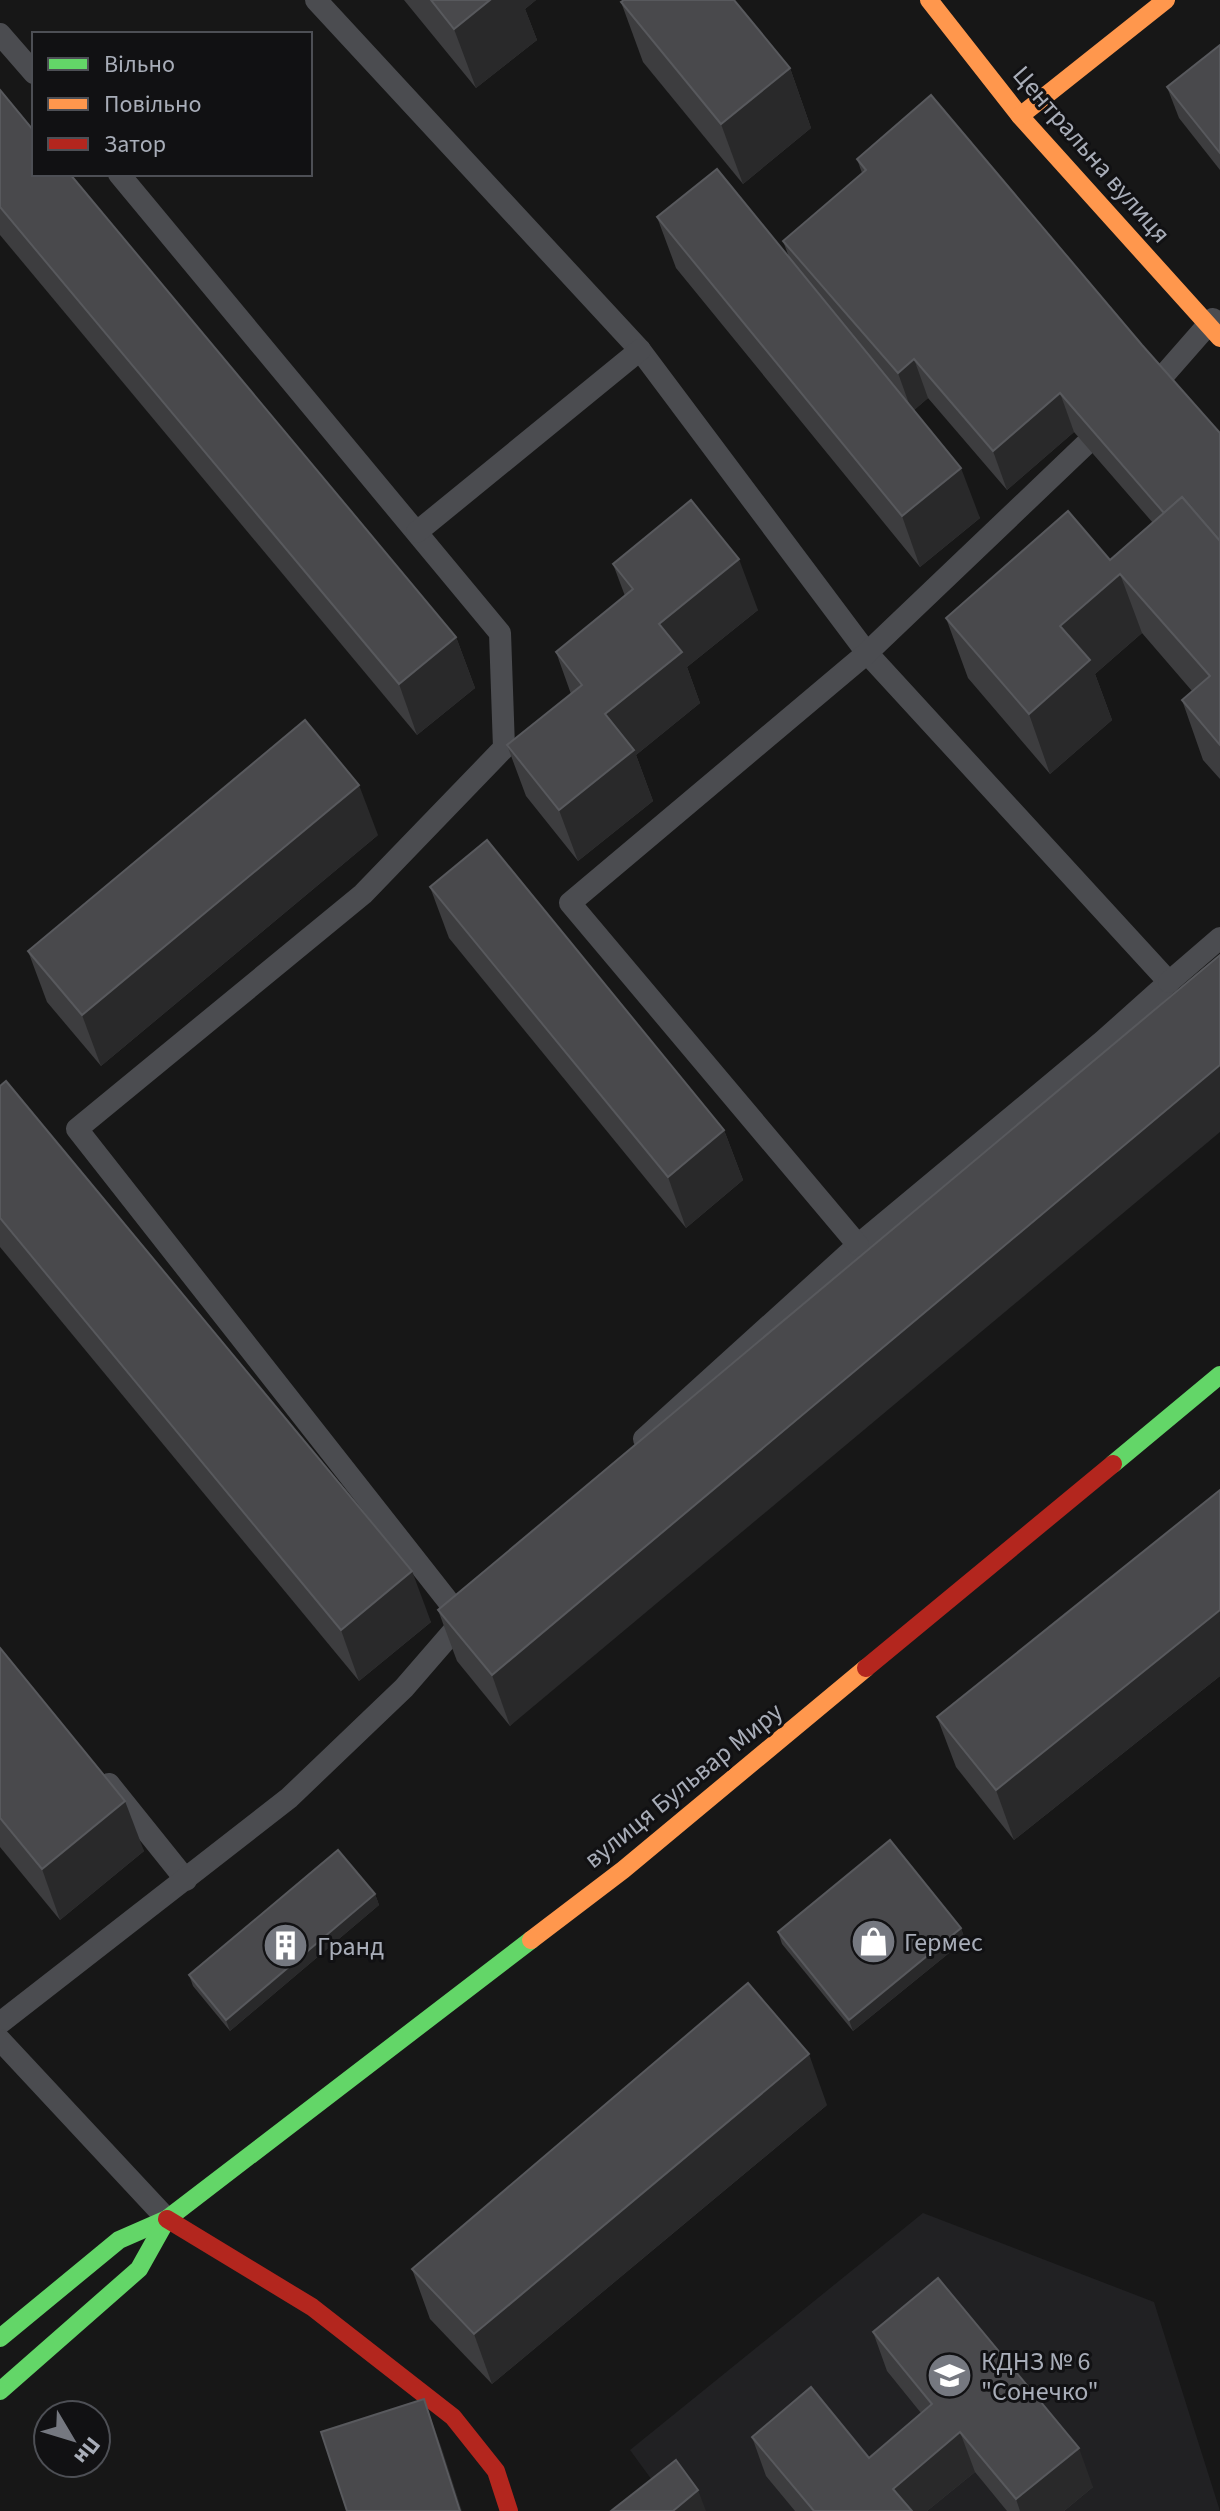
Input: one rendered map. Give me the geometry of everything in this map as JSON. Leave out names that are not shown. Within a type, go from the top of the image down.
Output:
[{"type":"street","name":"Центральна вулиця","points":[[929,0],[1020,116],[1216,325]]},
{"type":"street","points":[[1020,116],[1166,0]]},
{"type":"street","name":"вулиця Бульвар Миру","points":[[0,2338],[119,2240],[167,2219],[623,1870],[1220,1375]]},
{"type":"street","points":[[167,2219],[312,2307],[453,2417],[496,2471],[509,2511]]},
{"type":"street","name":"вулиця Бульвар Миру","points":[[0,2391],[139,2269],[167,2219]]},
{"type":"lane","points":[[316,0],[640,350],[867,653],[1169,982]]},
{"type":"lane","points":[[0,34],[32,71]]},
{"type":"lane","points":[[0,2023],[289,1798],[404,1688],[456,1628],[461,1605],[77,1129],[363,894],[504,748],[500,633],[121,176]]},
{"type":"lane","points":[[1156,384],[1216,325]]},
{"type":"lane","points":[[417,532],[640,350]]},
{"type":"lane","points":[[858,1245],[570,903],[867,653],[1085,445]]},
{"type":"lane","points":[[633,1449],[858,1245],[1103,1041],[1220,938]]},
{"type":"lane","points":[[98,1771],[186,1880]]},
{"type":"lane","points":[[0,2040],[167,2219]]},
{"type":"shaded area","name":"КДНЗ № 6 \"Сонечко\"","points":[[923,2213],[1154,2302],[1220,2511],[625,2511],[657,2487],[630,2450]]},
{"type":"building","points":[[431,0],[490,0],[454,29]]},
{"type":"building","points":[[734,0],[790,68],[721,124],[621,2]]},
{"type":"building","points":[[1220,45],[1220,153],[1167,87]]},
{"type":"building","points":[[0,90],[32,129],[32,176],[72,176],[456,637],[399,684],[0,207]]},
{"type":"building","points":[[931,95],[1220,433],[1220,541],[1182,497],[1164,513],[1060,393],[993,451],[914,359],[898,373],[783,241],[866,170],[857,159]]},
{"type":"building","points":[[717,169],[961,468],[902,516],[657,217]]},
{"type":"building","points":[[1182,497],[1220,541],[1220,745],[1182,700],[1210,676],[1120,574],[1060,626],[1090,660],[1029,714],[946,618],[1068,511],[1110,560]]},
{"type":"building","points":[[691,500],[739,559],[659,624],[682,652],[605,714],[634,750],[559,810],[507,745],[582,685],[556,652],[633,589],[613,564]]},
{"type":"building","points":[[305,720],[359,785],[82,1015],[28,951]]},
{"type":"building","points":[[487,840],[724,1130],[668,1177],[430,887]]},
{"type":"building","points":[[1220,955],[1220,1065],[492,1675],[438,1610]]},
{"type":"building","points":[[6,1081],[412,1571],[341,1630],[0,1218],[0,1086]]},
{"type":"building","points":[[1220,1490],[1220,1610],[996,1790],[937,1717]]},
{"type":"building","points":[[0,1648],[125,1801],[42,1869],[0,1818]]},
{"type":"building","name":"Гермес","points":[[890,1840],[961,1928],[849,2020],[778,1932]]},
{"type":"building","name":"Гранд","points":[[338,1850],[375,1894],[226,2020],[189,1975]]},
{"type":"building","points":[[748,1983],[809,2054],[474,2334],[412,2269]]},
{"type":"building","points":[[938,2278],[1079,2448],[1016,2499],[960,2432],[893,2489],[912,2511],[814,2511],[752,2437],[811,2387],[869,2458],[932,2404],[873,2332]]},
{"type":"building","points":[[424,2399],[460,2511],[347,2511],[321,2432]]},
{"type":"building","points":[[676,2460],[698,2490],[673,2511],[611,2511]]},
{"type":"traffic: fast","points":[[1113,1464],[1220,1375]]},
{"type":"traffic: fast","points":[[0,2338],[119,2240],[167,2219],[531,1940]]},
{"type":"traffic: fast","points":[[0,2391],[139,2269],[167,2219]]},
{"type":"traffic: slow","points":[[929,0],[1020,116],[1220,338]]},
{"type":"traffic: slow","points":[[1020,116],[1166,0]]},
{"type":"traffic: slow","points":[[531,1940],[623,1870],[866,1668]]},
{"type":"traffic: jam","points":[[866,1668],[1113,1464]]},
{"type":"traffic: jam","points":[[167,2219],[312,2307],[453,2417],[496,2471],[509,2511]]},
{"type":"place","name":"Гермес","points":[[873,1942]]},
{"type":"place","name":"Гранд","points":[[286,1946]]},
{"type":"place","name":"КДНЗ № 6 \"Сонечко\"","points":[[950,2376]]}]
